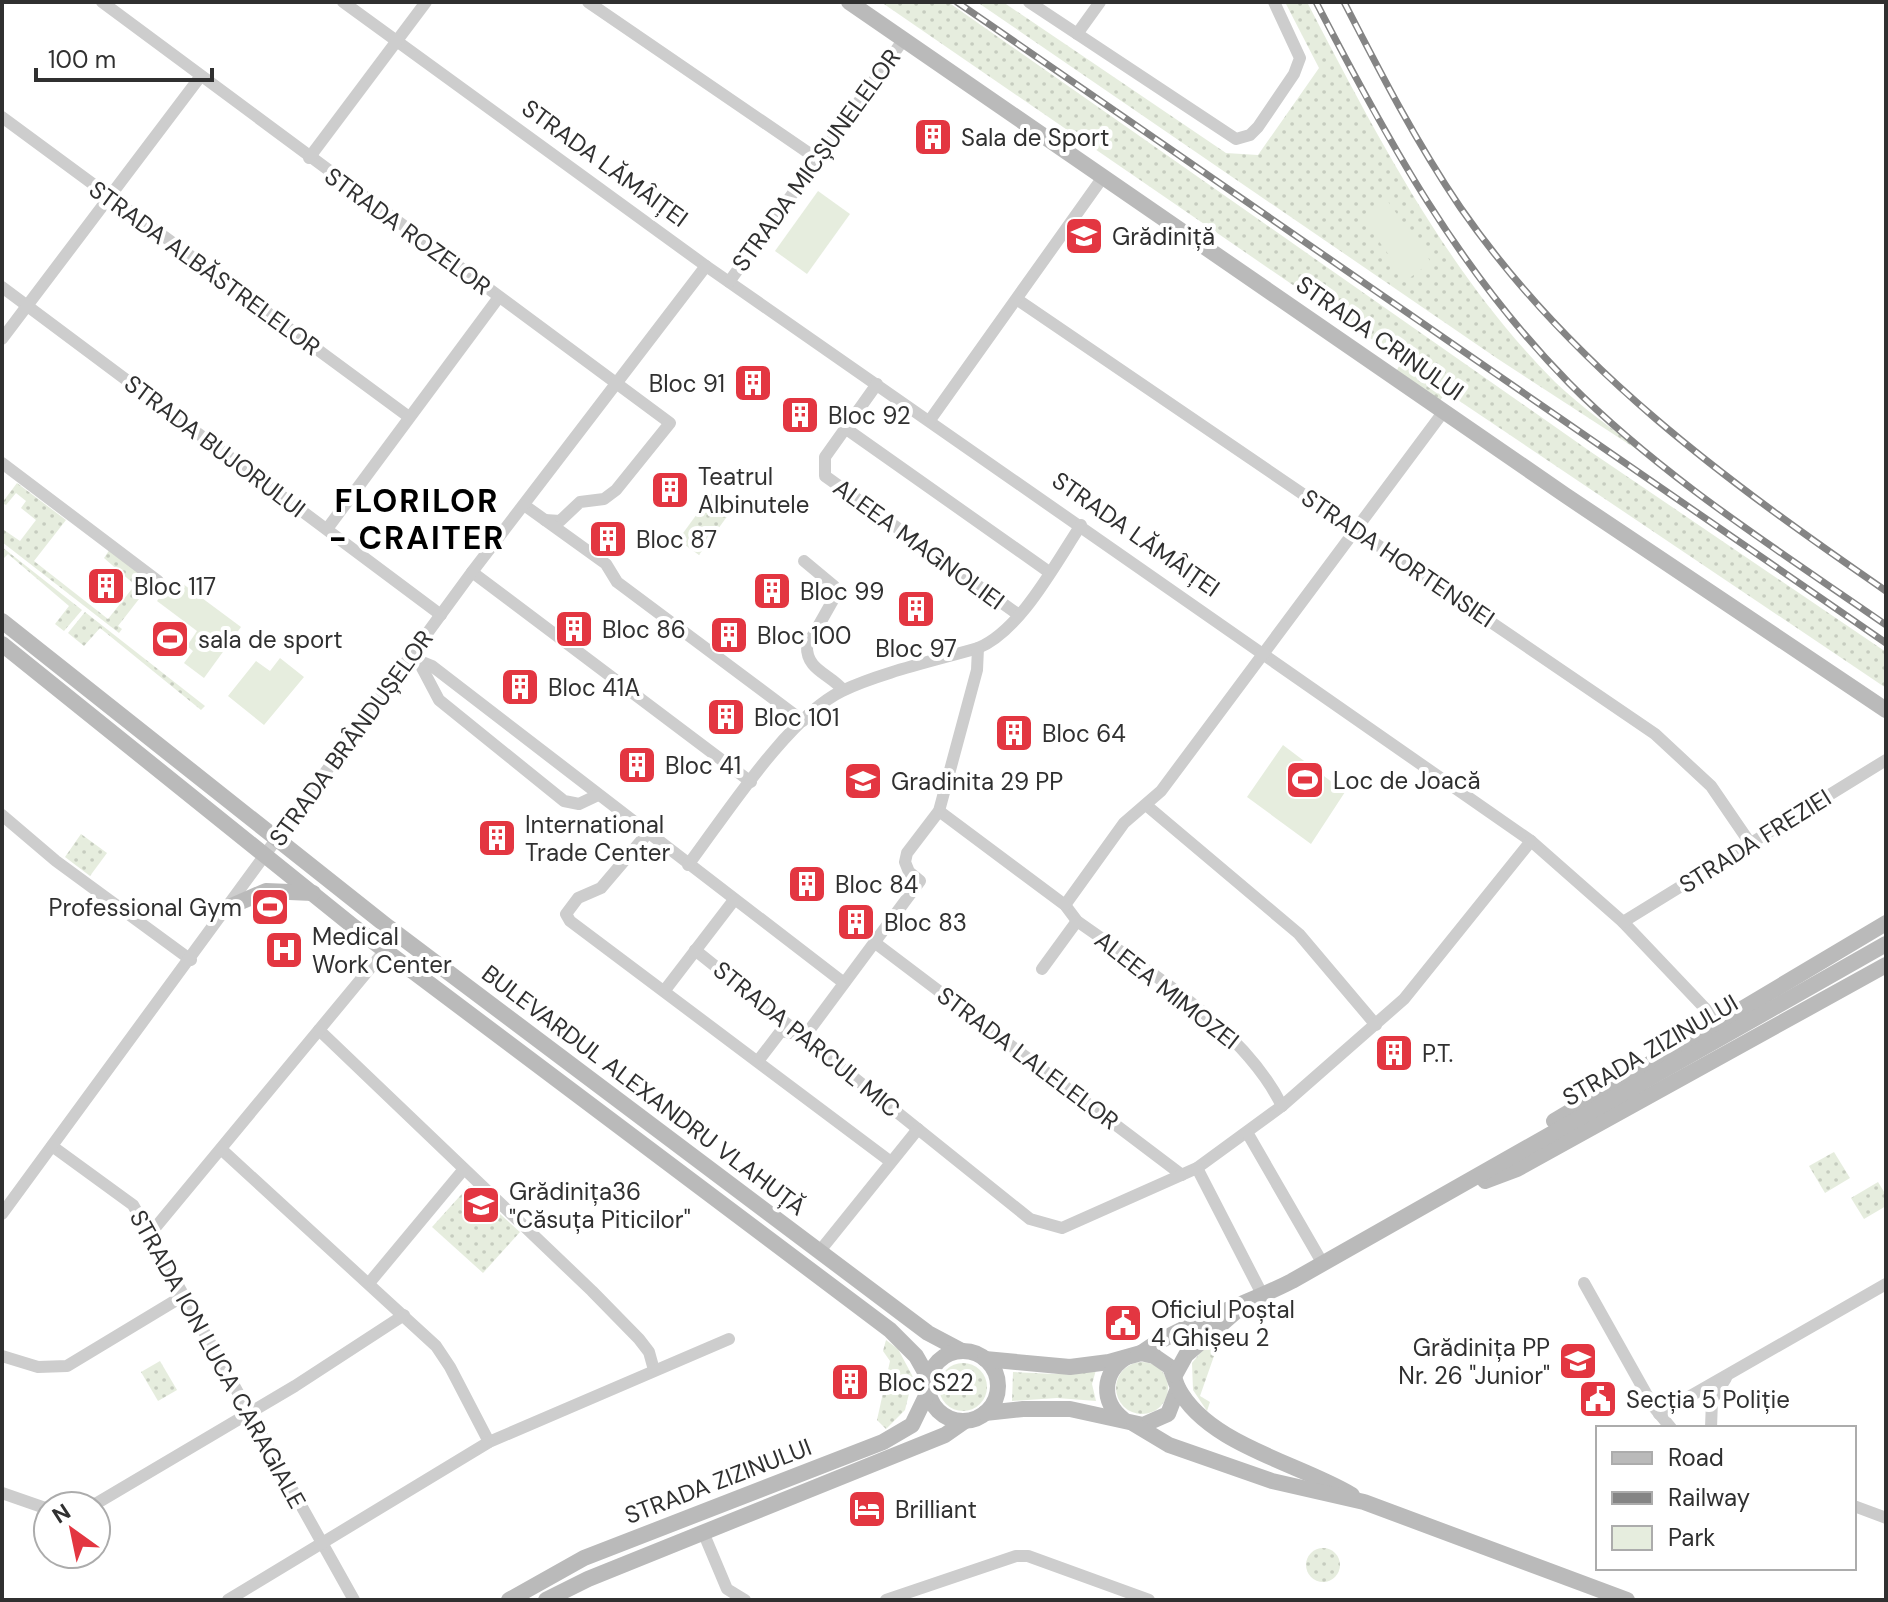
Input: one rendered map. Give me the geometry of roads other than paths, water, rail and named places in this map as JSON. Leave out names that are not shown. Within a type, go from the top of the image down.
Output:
[{"type":"main road","name":"STRADA CRINULUI","points":[[849,2],[1886,710]]},
{"type":"main road","name":"BULEVARDUL ALEXANDRU VLAHUȚĂ","points":[[2,621],[275,839],[819,1252],[928,1333],[962,1351]]},
{"type":"main road","name":"BULEVARDUL ALEXANDRU VLAHUȚĂ","points":[[2,644],[313,893],[890,1330],[916,1356],[928,1385]]},
{"type":"main road","points":[[229,907],[266,891],[313,893]]},
{"type":"main road","points":[[1718,1022],[1886,923]]},
{"type":"main road","name":"STRADA ZIZINULUI","points":[[1134,1355],[1212,1314],[1241,1307],[1323,1264],[1886,944]]},
{"type":"main road","name":"STRADA ZIZINULUI","points":[[1439,1198],[1517,1169],[1886,965]]},
{"type":"main road","name":"STRADA ZIZINULUI","points":[[1439,1198],[1532,1134],[1718,1022]]},
{"type":"main road","name":"STRADA ZIZINULUI","points":[[1176,1382],[1186,1355],[1241,1307]]},
{"type":"main road","points":[[1176,1382],[1174,1406],[1161,1420],[1128,1422],[1050,1408],[985,1413],[965,1421],[941,1414],[928,1385],[937,1363],[962,1351],[985,1359],[1062,1367],[1134,1355],[1163,1360],[1176,1382],[1193,1412],[1218,1431],[1325,1479],[1364,1502]]},
{"type":"main road","points":[[1134,1355],[1113,1368],[1107,1384],[1109,1402],[1128,1422],[1169,1445],[1272,1481],[1364,1502],[1627,1600]]},
{"type":"main road","points":[[985,1359],[994,1369],[998,1382],[997,1396],[985,1413]]},
{"type":"main road","name":"STRADA ZIZINULUI","points":[[509,1600],[584,1558],[883,1442],[912,1425],[928,1385]]},
{"type":"main road","name":"STRADA ZIZINULUI","points":[[554,1598],[703,1532],[945,1435],[965,1421]]},
{"type":"street","name":"STRADA ROZELOR","points":[[102,2],[670,423],[610,496],[580,502],[560,521],[545,520]]},
{"type":"street","name":"STRADA LĂMÂIȚEI","points":[[343,2],[706,266],[1531,841],[1623,922],[1718,1022]]},
{"type":"street","points":[[309,158],[426,2]]},
{"type":"street","points":[[588,2],[816,158]]},
{"type":"street","points":[[1029,2],[1229,136],[1243,139],[1258,127],[1294,74],[1300,58],[1274,2]]},
{"type":"street","points":[[1077,34],[1100,2]]},
{"type":"street","name":"STRADA MICȘUNELELOR","points":[[729,282],[904,39]]},
{"type":"street","points":[[2,339],[200,77]]},
{"type":"street","name":"STRADA ALBĂSTRELELOR","points":[[2,117],[409,417]]},
{"type":"street","points":[[930,420],[1103,177]]},
{"type":"street","name":"STRADA BRÂNDUȘELOR","points":[[2,1214],[191,960],[275,839],[415,660],[441,615],[472,572],[706,266]]},
{"type":"street","name":"STRADA BUJORULUI","points":[[2,287],[441,615]]},
{"type":"street","points":[[327,529],[499,297]]},
{"type":"street","name":"STRADA HORTENSIEI","points":[[1018,300],[1655,734],[1711,786],[1750,843]]},
{"type":"street","name":"ALEEA MAGNOLIEI","points":[[877,384],[823,463],[830,481],[1019,615]]},
{"type":"street","points":[[1065,905],[1124,823],[1161,791],[1444,411]]},
{"type":"street","points":[[845,428],[1049,572]]},
{"type":"street","points":[[2,463],[158,581]]},
{"type":"street","points":[[524,505],[606,564],[617,582],[803,721]]},
{"type":"street","name":"ALEEA MAGNOLIEI","points":[[688,865],[751,782],[803,721],[843,690],[978,648],[1004,633],[1081,525]]},
{"type":"street","points":[[804,561],[834,586],[837,593],[807,646],[807,656],[813,666],[843,690]]},
{"type":"street","points":[[472,572],[751,782]]},
{"type":"street","points":[[758,1061],[781,1031],[805,1036],[920,881],[909,872],[905,862],[907,853],[939,811],[977,670],[978,648]]},
{"type":"street","points":[[415,660],[439,700],[564,801],[579,804],[598,795]]},
{"type":"street","points":[[415,660],[432,666],[844,983]]},
{"type":"street","name":"STRADA FREZIEI","points":[[1623,922],[1886,760]]},
{"type":"street","points":[[1146,805],[1299,934],[1376,1025]]},
{"type":"street","name":"ALEEA MIMOZEI","points":[[939,811],[1065,905],[1077,921],[1230,1034],[1260,1068],[1282,1106]]},
{"type":"street","points":[[2,815],[56,861],[191,960]]},
{"type":"street","name":"STRADA PARCUL MIC","points":[[647,834],[601,888],[578,898],[566,914],[570,921],[891,1162]]},
{"type":"street","points":[[1182,1175],[1248,1134],[1404,999],[1531,841]]},
{"type":"street","name":"STRADA PARCUL MIC","points":[[665,990],[734,900]]},
{"type":"street","points":[[1042,969],[1077,921]]},
{"type":"street","name":"STRADA LALELELOR","points":[[874,942],[1182,1175]]},
{"type":"street","points":[[150,1234],[386,949]]},
{"type":"street","name":"STRADA PARCUL MIC","points":[[695,950],[1030,1219],[1062,1228],[1182,1175]]},
{"type":"street","points":[[319,1030],[639,1339],[649,1352],[654,1370]]},
{"type":"street","points":[[819,1252],[918,1129]]},
{"type":"street","points":[[1248,1134],[1323,1264]]},
{"type":"street","name":"STRADA ION LUCA CARAGIALE","points":[[52,1146],[127,1199],[150,1234],[354,1600]]},
{"type":"street","points":[[221,1149],[404,1315],[450,1367],[489,1442]]},
{"type":"street","points":[[1197,1168],[1263,1296]]},
{"type":"street","points":[[370,1282],[464,1169]]},
{"type":"street","points":[[1584,1283],[1659,1414],[1669,1426]]},
{"type":"street","points":[[1659,1414],[1886,1284]]},
{"type":"street","points":[[2,1356],[38,1367],[67,1366],[183,1296]]},
{"type":"street","points":[[112,1494],[249,1414],[404,1315]]},
{"type":"street","points":[[228,1600],[489,1442],[729,1339]]},
{"type":"street","points":[[1710,1423],[1712,1400],[1730,1372]]},
{"type":"street","points":[[2,1493],[32,1503]]},
{"type":"street","points":[[1856,1507],[1886,1518]]},
{"type":"street","points":[[703,1532],[727,1589],[745,1600]]},
{"type":"street","points":[[886,1600],[1016,1556],[1028,1556],[1149,1600]]},
{"type":"railway","points":[[957,2],[1886,643]]},
{"type":"railway","points":[[1316,2],[1370,104],[1428,202],[1459,249],[1529,340],[1569,383],[1643,450],[1722,511],[1886,625]]},
{"type":"railway","points":[[1344,2],[1399,106],[1460,207],[1551,320],[1602,371],[1711,464],[1886,591]]},
{"type":"place","name":"Sala de Sport","points":[[933,137]]},
{"type":"place","name":"Grădiniță","points":[[1084,236]]},
{"type":"place","name":"Bloc 91","points":[[753,383]]},
{"type":"place","name":"Bloc 92","points":[[800,415]]},
{"type":"place","name":"Teatrul Albinutele","points":[[670,490]]},
{"type":"place","name":"Bloc 87","points":[[608,539]]},
{"type":"place","name":"Bloc 117","points":[[106,586]]},
{"type":"place","name":"Bloc 99","points":[[772,591]]},
{"type":"place","name":"Bloc 97","points":[[916,609]]},
{"type":"place","name":"Bloc 86","points":[[574,629]]},
{"type":"place","name":"Bloc 100","points":[[729,635]]},
{"type":"place","name":"sala de sport","points":[[170,639]]},
{"type":"place","name":"Bloc 41A","points":[[520,687]]},
{"type":"place","name":"Bloc 101","points":[[726,717]]},
{"type":"place","name":"Bloc 64","points":[[1014,733]]},
{"type":"place","name":"Bloc 41","points":[[637,765]]},
{"type":"place","name":"Loc de Joacă","points":[[1305,780]]},
{"type":"place","name":"Gradinita 29 PP","points":[[863,781]]},
{"type":"place","name":"International Trade Center","points":[[497,838]]},
{"type":"place","name":"Bloc 84","points":[[807,884]]},
{"type":"place","name":"Professional Gym","points":[[270,907]]},
{"type":"place","name":"Bloc 83","points":[[856,922]]},
{"type":"place","name":"Medical Work Center","points":[[284,950]]},
{"type":"place","name":"P.T.","points":[[1394,1053]]},
{"type":"place","name":"Grădinița36 \"Căsuța Piticilor\"","points":[[481,1205]]},
{"type":"place","name":"Oficiul Poștal 4 Ghișeu 2","points":[[1123,1323]]},
{"type":"place","name":"Grădinița PP Nr. 26 \"Junior\"","points":[[1578,1361]]},
{"type":"place","name":"Bloc S22","points":[[850,1382]]},
{"type":"place","name":"Secția 5 Poliție","points":[[1598,1399]]},
{"type":"place","name":"Brilliant","points":[[867,1509]]},
{"type":"district","name":"FLORILOR - CRAITER","points":[[417,520]]}]
